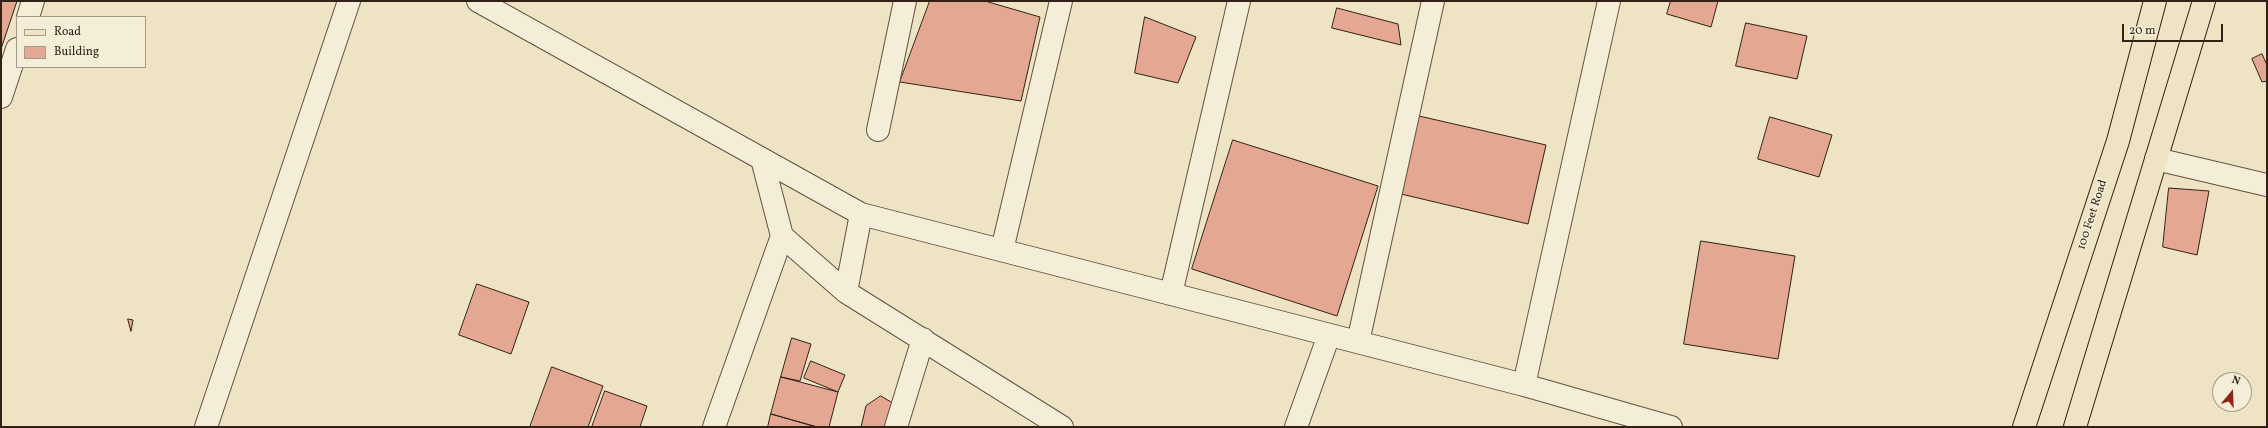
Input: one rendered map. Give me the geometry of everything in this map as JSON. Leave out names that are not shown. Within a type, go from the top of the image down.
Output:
[{"type":"main road","name":"100 Feet Road","points":[[2024,427],[2118,141],[2155,1]]},
{"type":"main road","points":[[2075,427],[2204,1]]},
{"type":"street","points":[[28,16],[33,1]]},
{"type":"street","points":[[206,427],[349,1]]},
{"type":"street","points":[[478,1],[861,214],[1524,385],[1614,419],[1671,427]]},
{"type":"street","points":[[878,130],[905,1]]},
{"type":"street","points":[[1002,250],[1061,1]]},
{"type":"street","points":[[1171,294],[1239,1]]},
{"type":"street","points":[[1358,342],[1433,1]]},
{"type":"street","points":[[1524,385],[1609,1]]},
{"type":"street","points":[[1,97],[16,52]]},
{"type":"street","points":[[714,427],[782,236],[762,159]]},
{"type":"street","points":[[2156,159],[2267,185]]},
{"type":"street","points":[[846,292],[861,214]]},
{"type":"street","points":[[782,236],[846,292],[923,339],[1051,424]]},
{"type":"street","points":[[1296,427],[1329,335]]},
{"type":"street","points":[[896,427],[923,339]]},
{"type":"building","points":[[1,1],[17,1],[1,49]]},
{"type":"building","points":[[930,1],[985,1],[1040,17],[1021,101],[900,82]]},
{"type":"building","points":[[1671,1],[1718,1],[1711,27],[1667,14]]},
{"type":"building","points":[[1337,8],[1398,24],[1401,45],[1332,28]]},
{"type":"building","points":[[1145,17],[1196,37],[1178,83],[1135,73]]},
{"type":"building","points":[[1746,23],[1807,36],[1797,79],[1736,66]]},
{"type":"building","points":[[2262,54],[2267,65],[2267,81],[2262,82],[2252,59]]},
{"type":"building","points":[[1419,116],[1546,145],[1528,224],[1401,194]]},
{"type":"building","points":[[1770,117],[1832,135],[1819,177],[1758,159]]},
{"type":"building","points":[[1233,140],[1378,186],[1337,316],[1192,269]]},
{"type":"building","points":[[2169,188],[2209,191],[2197,255],[2163,247]]},
{"type":"building","points":[[1701,241],[1795,256],[1778,359],[1684,344]]},
{"type":"building","points":[[477,284],[529,302],[511,354],[459,335]]},
{"type":"building","points":[[128,319],[133,320],[131,331]]},
{"type":"building","points":[[792,338],[811,344],[800,381],[781,377]]},
{"type":"building","points":[[811,361],[845,375],[838,392],[804,378]]},
{"type":"building","points":[[552,367],[603,386],[588,427],[530,427]]},
{"type":"building","points":[[781,377],[838,392],[829,427],[817,427],[771,414]]},
{"type":"building","points":[[605,391],[647,406],[640,427],[592,427]]},
{"type":"building","points":[[881,396],[901,408],[896,427],[861,427],[866,406]]},
{"type":"building","points":[[771,414],[817,427],[768,427]]}]
